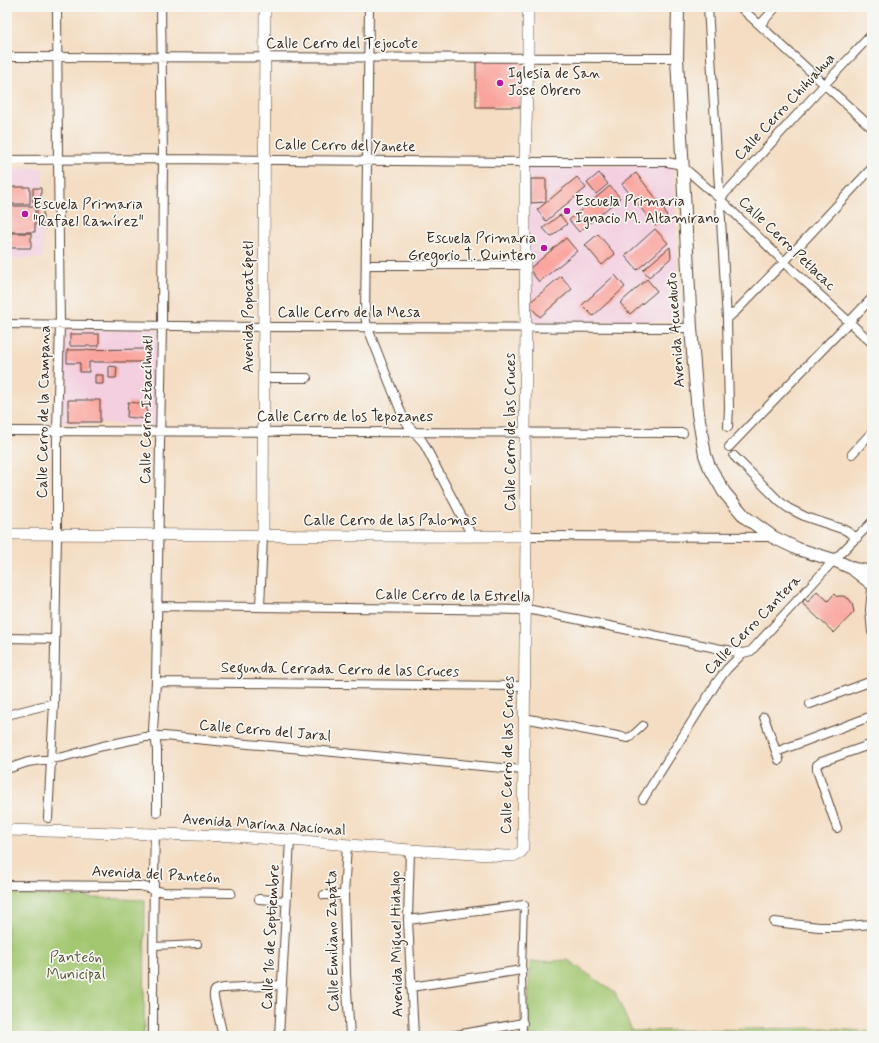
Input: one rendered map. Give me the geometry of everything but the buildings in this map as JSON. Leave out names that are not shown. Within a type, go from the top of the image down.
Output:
[{"type":"main road","name":"Avenida Acueducto","points":[[678,7],[677,58],[691,328],[700,431],[709,466],[724,492],[745,517],[773,537],[798,549],[834,560],[854,569],[872,572]]},
{"type":"main road","name":"Avenida Acueducto","points":[[854,569],[872,584]]},
{"type":"street","name":"Calle Cerro de la Campana","points":[[48,818],[54,703],[57,430],[60,325],[57,57],[58,7]]},
{"type":"street","name":"Calle Cerro Iztaccíhuatl","points":[[157,814],[157,750],[153,723],[156,682],[158,606],[162,325],[162,7]]},
{"type":"street","name":"Avenida Popocatépetl","points":[[260,607],[263,536],[264,431],[265,7]]},
{"type":"street","points":[[369,7],[365,316],[367,326],[403,417],[423,442],[472,536]]},
{"type":"street","name":"Calle Cerro de las Cruces","points":[[518,854],[522,849],[524,718],[526,327],[524,265],[528,7]]},
{"type":"street","points":[[708,7],[727,319],[728,427]]},
{"type":"street","points":[[740,7],[872,128]]},
{"type":"street","points":[[760,25],[776,7]]},
{"type":"street","name":"Calle Cerro Chihuahua","points":[[720,199],[872,34]]},
{"type":"street","name":"Calle Cerro del Tejocote","points":[[7,57],[677,58]]},
{"type":"street","name":"Calle Cerro del Yanete","points":[[7,160],[163,159],[667,162],[682,166]]},
{"type":"street","name":"Calle Cerro Petlacac","points":[[682,166],[720,199],[784,262],[872,343]]},
{"type":"street","points":[[727,319],[784,262],[872,168]]},
{"type":"street","points":[[366,265],[524,265]]},
{"type":"street","points":[[729,447],[872,298]]},
{"type":"street","name":"Calle Cerro de la Mesa","points":[[7,324],[264,327],[367,326],[691,328]]},
{"type":"street","points":[[263,378],[307,378]]},
{"type":"street","name":"Calle Cerro de los Tepozanes","points":[[7,431],[413,431],[683,433]]},
{"type":"street","points":[[852,454],[872,432]]},
{"type":"street","points":[[734,456],[779,501],[788,508],[806,517],[845,530],[857,538]]},
{"type":"street","name":"Calle Cerro Cantera","points":[[643,799],[727,668],[743,653],[751,651],[834,560],[872,522]]},
{"type":"street","name":"Calle Cerro de las Palomas","points":[[7,534],[773,537]]},
{"type":"street","points":[[872,589],[870,610],[872,632]]},
{"type":"street","name":"Calle Cerro de la Estrella","points":[[158,606],[540,611],[743,653]]},
{"type":"street","points":[[7,638],[55,639]]},
{"type":"street","points":[[810,704],[872,681]]},
{"type":"street","name":"Segunda Cerrada Cerro de las Cruces","points":[[156,682],[524,686]]},
{"type":"street","points":[[7,715],[54,703]]},
{"type":"street","points":[[776,752],[872,716]]},
{"type":"street","points":[[764,717],[779,760]]},
{"type":"street","points":[[524,718],[628,738],[643,725]]},
{"type":"street","name":"Calle Cerro del Jaral","points":[[7,769],[28,762],[51,759],[103,746],[154,736],[180,737],[523,770]]},
{"type":"street","points":[[837,828],[817,770],[817,765],[821,762],[872,744]]},
{"type":"street","name":"Avenida Marina Nacional","points":[[7,830],[230,836],[505,856],[513,856],[518,854]]},
{"type":"street","points":[[153,1036],[153,890],[155,833]]},
{"type":"street","name":"Calle 16 de Septiembre","points":[[279,1036],[290,840]]},
{"type":"street","name":"Calle Emiliano Zapata","points":[[347,845],[344,895],[346,975],[350,1036]]},
{"type":"street","name":"Avenida Miguel Hidalgo","points":[[410,850],[408,920],[414,1036]]},
{"type":"street","name":"Avenida del Panteón","points":[[7,885],[139,886],[164,892],[232,893]]},
{"type":"street","points":[[324,895],[344,895]]},
{"type":"street","points":[[259,899],[286,901]]},
{"type":"street","points":[[408,920],[524,905],[522,970],[523,1036]]},
{"type":"street","points":[[774,922],[832,927],[872,924]]},
{"type":"street","points":[[154,946],[198,944]]},
{"type":"street","points":[[411,988],[522,970]]},
{"type":"street","points":[[223,1036],[213,993],[214,990],[224,988],[282,985]]},
{"type":"street","points":[[451,1036],[523,1023]]},
{"type":"shaded area","points":[[673,165],[681,321],[526,322],[526,166]]},
{"type":"shaded area","name":"Escuela Primaria \"Rafael Ramírez\"","points":[[7,168],[43,168],[43,258],[7,259]]},
{"type":"shaded area","points":[[158,329],[158,425],[60,423],[62,330]]},
{"type":"green space","name":"Panteón Municipal","points":[[7,894],[145,900],[144,1036],[7,1036]]},
{"type":"green space","points":[[568,960],[615,993],[632,1031],[824,1028],[872,1032],[872,1036],[527,1036],[530,962]]},
{"type":"place","name":"Iglesia de San Jose Obrero","points":[[500,83]]},
{"type":"place","name":"Escuela Primaria Ignacio M. Altamirano","points":[[567,211]]},
{"type":"place","name":"Escuela Primaria \"Rafael Ramírez\"","points":[[25,214]]},
{"type":"place","name":"Escuela Primaria Gregorio T. Quintero","points":[[544,248]]}]
